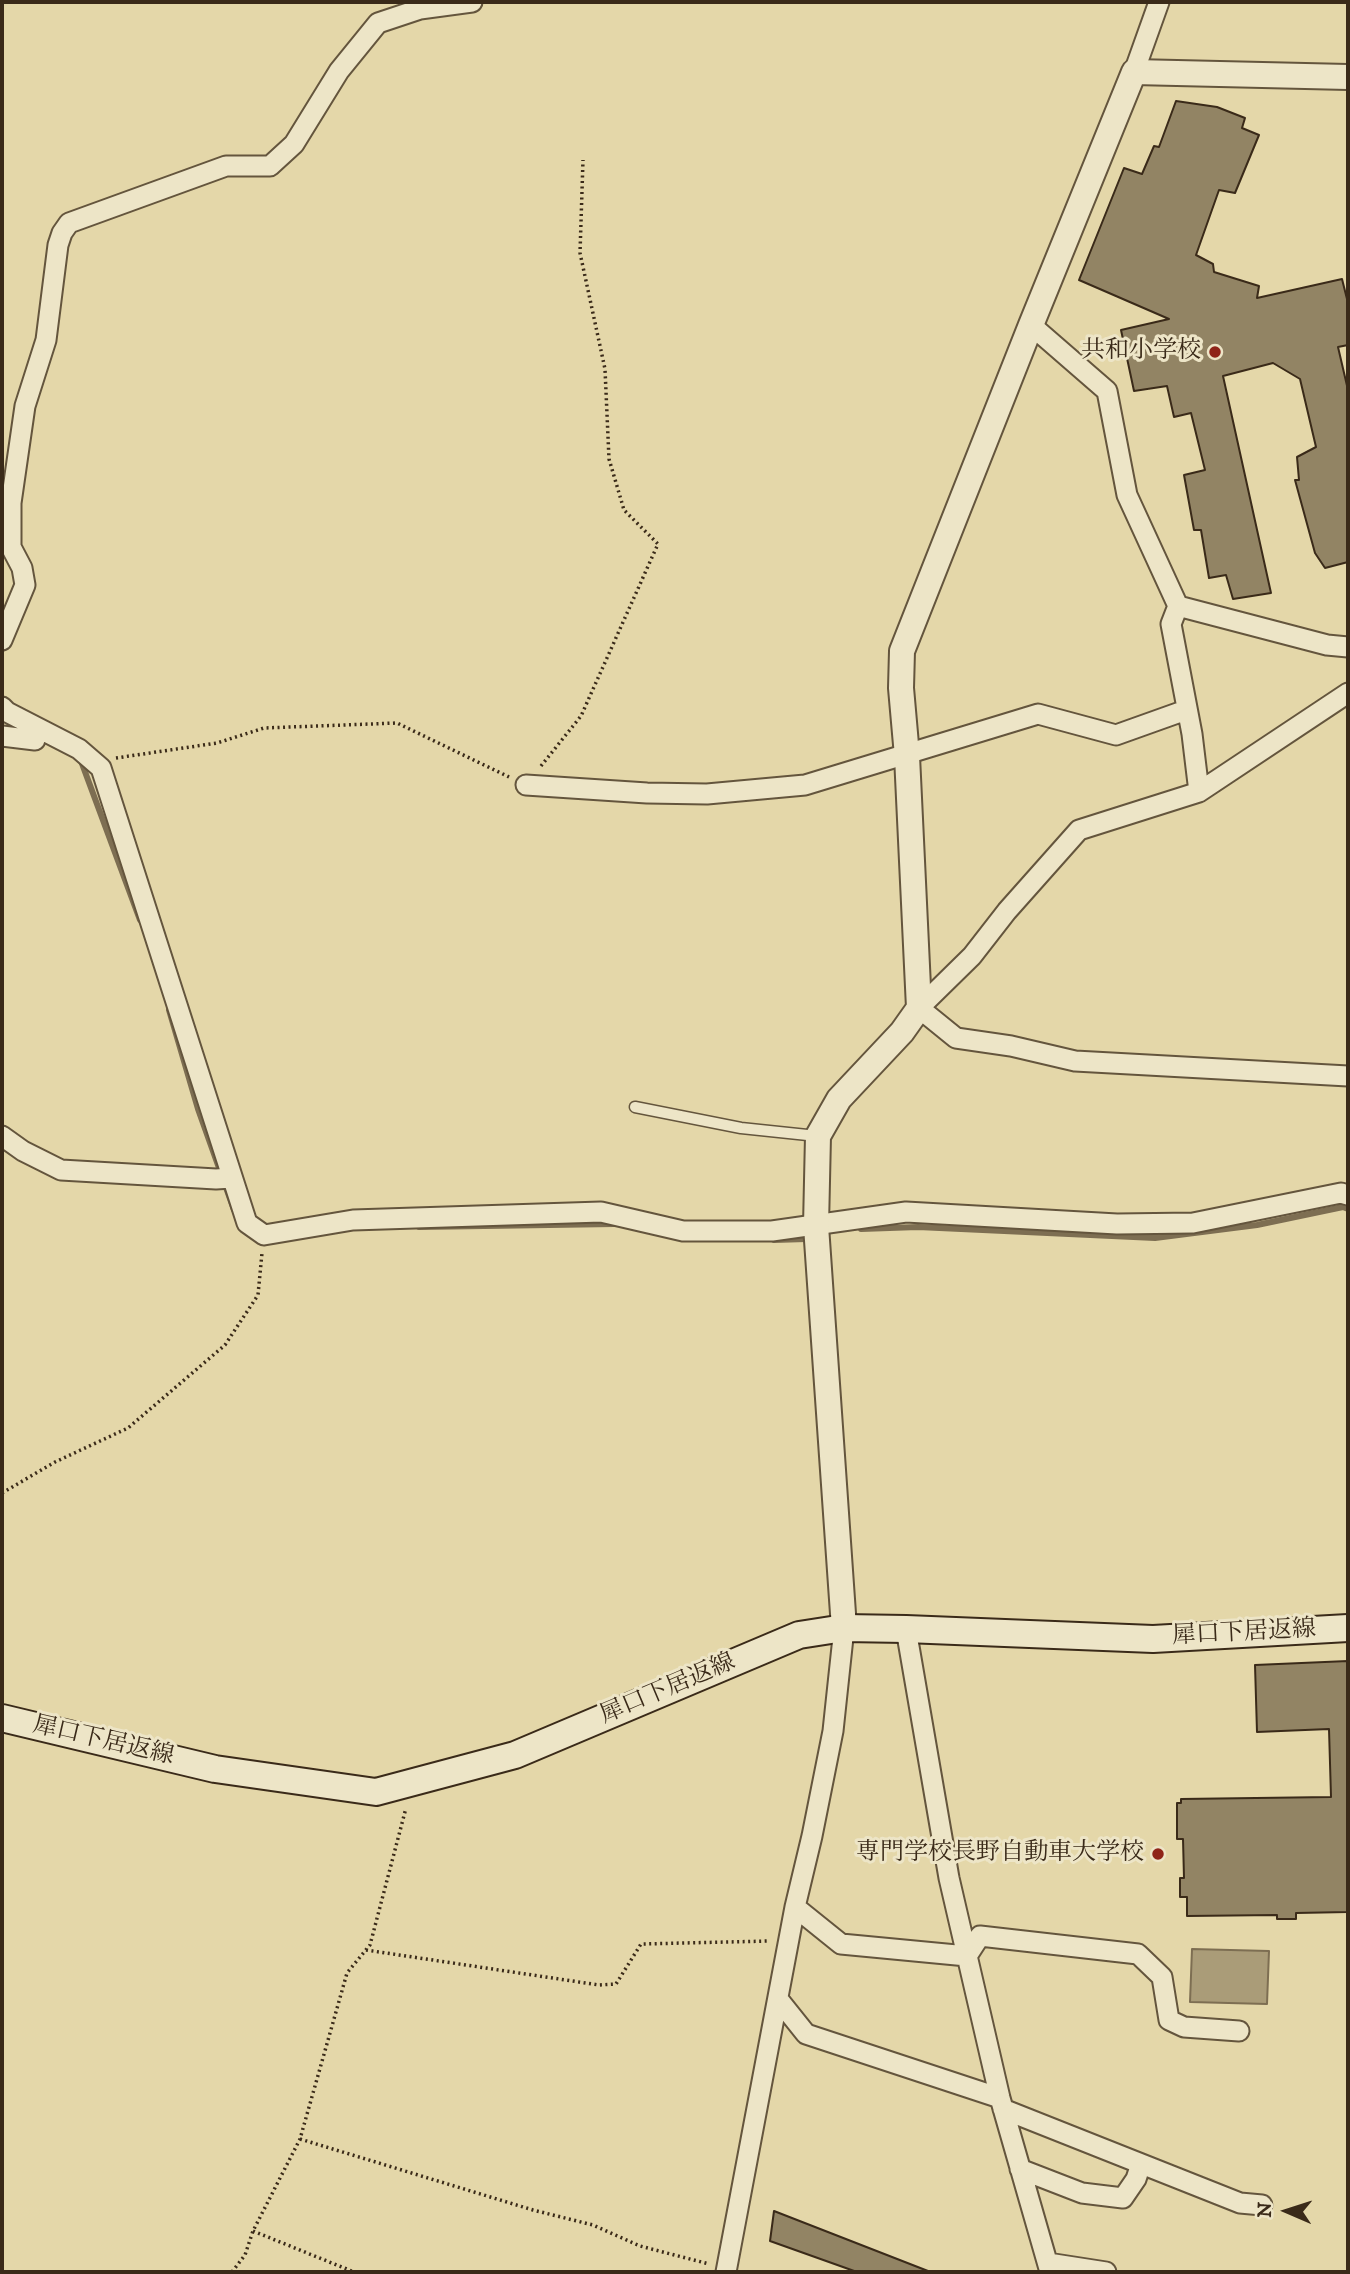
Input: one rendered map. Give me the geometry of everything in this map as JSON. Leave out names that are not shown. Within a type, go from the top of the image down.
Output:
[{"type":"main road","name":"犀口下居返線","points":[[2,1718],[215,1769],[376,1792],[515,1755],[799,1635],[844,1628],[1153,1639],[1348,1628]]},
{"type":"street","points":[[2,640],[24,585],[22,568],[10,547],[11,503],[25,406],[46,340],[58,245],[69,223],[226,166],[270,166],[294,144],[339,71],[378,23],[420,9],[472,2]]},
{"type":"street","points":[[1159,2],[1134,72],[902,651],[901,688],[907,756],[919,1008],[956,1038],[1011,1046],[1075,1061],[1348,1076]]},
{"type":"street","points":[[1134,72],[1348,77]]},
{"type":"street","points":[[1031,325],[1107,391],[1127,495],[1178,606],[1171,624],[1192,734],[1199,792]]},
{"type":"street","points":[[1178,606],[1327,645],[1348,647]]},
{"type":"street","points":[[727,2266],[795,1908],[833,1731],[844,1628],[816,1226],[818,1136],[839,1099],[902,1032],[919,1008],[972,956],[1007,911],[1079,830],[1199,792],[1348,693]]},
{"type":"street","points":[[2,707],[79,749],[101,768],[224,1179],[247,1223],[264,1235],[353,1220],[601,1212],[683,1231],[772,1231],[906,1212],[1116,1224],[1193,1223],[1341,1193],[1348,1195]]},
{"type":"street","points":[[526,785],[707,794],[805,785],[1038,714],[1116,735],[1186,710]]},
{"type":"street","points":[[2,718],[37,728]]},
{"type":"street","points":[[2,736],[35,740],[37,728]]},
{"type":"street","points":[[2,1136],[23,1151],[61,1170],[224,1179]]},
{"type":"street","points":[[906,1629],[949,1878],[1002,2104],[1049,2267],[1107,2272]]},
{"type":"street","points":[[795,1908],[841,1944],[967,1956]]},
{"type":"street","points":[[967,1956],[980,1936],[1138,1954],[1162,1977],[1169,2020],[1184,2027],[1239,2031]]},
{"type":"street","points":[[778,1999],[806,2034],[1002,2104],[1240,2203],[1262,2205]]},
{"type":"street","points":[[1020,2169],[1082,2193],[1123,2198],[1142,2164]]},
{"type":"lane","points":[[635,1107],[741,1128],[818,1136]]},
{"type":"path","points":[[93,761],[217,743],[264,728],[397,723],[526,785],[581,716],[658,544],[624,510],[609,460],[605,369],[580,253],[583,160]]},
{"type":"path","points":[[2,1493],[55,1462],[128,1428],[225,1346],[258,1295],[264,1235]]},
{"type":"path","points":[[232,2272],[245,2255],[253,2231],[300,2139],[347,1973],[370,1945],[412,1782]]},
{"type":"path","points":[[366,1950],[600,1985],[615,1984],[641,1944],[789,1940]]},
{"type":"path","points":[[300,2139],[533,2210],[593,2225],[640,2246],[708,2265],[727,2266]]},
{"type":"path","points":[[253,2231],[354,2272]]},
{"type":"shaded area","points":[[1192,1949],[1269,1951],[1267,2004],[1190,2002]]},
{"type":"building","points":[[1176,101],[1217,107],[1245,118],[1242,128],[1259,135],[1235,193],[1219,190],[1196,255],[1213,264],[1214,272],[1259,286],[1257,298],[1342,279],[1348,303],[1348,345],[1338,347],[1348,390],[1348,562],[1325,568],[1315,553],[1295,480],[1299,480],[1297,457],[1316,447],[1300,379],[1273,363],[1223,376],[1271,593],[1233,599],[1226,575],[1209,578],[1201,530],[1194,530],[1184,475],[1205,470],[1191,413],[1174,417],[1167,386],[1134,391],[1121,330],[1169,319],[1079,280],[1124,168],[1142,174],[1154,146],[1159,147]]},
{"type":"building","points":[[1348,1661],[1348,1912],[1296,1913],[1296,1919],[1277,1919],[1277,1915],[1187,1916],[1187,1897],[1180,1897],[1180,1878],[1184,1878],[1183,1839],[1177,1839],[1177,1803],[1181,1803],[1181,1799],[1331,1797],[1329,1729],[1257,1732],[1255,1665]]},
{"type":"building","points":[[774,2211],[928,2272],[857,2272],[770,2241]]},
{"type":"waterway","points":[[77,758],[81,761],[140,920]]},
{"type":"waterway","points":[[169,1010],[198,1109],[234,1210]]},
{"type":"waterway","points":[[861,1229],[918,1227],[1155,1238],[1257,1225],[1343,1207],[1348,1209]]},
{"type":"waterway","points":[[419,1227],[614,1224]]},
{"type":"waterway","points":[[774,1240],[806,1239]]},
{"type":"place","name":"共和小学校","points":[[1215,352]]},
{"type":"place","name":"専門学校長野自動車大学校","points":[[1158,1854]]}]
